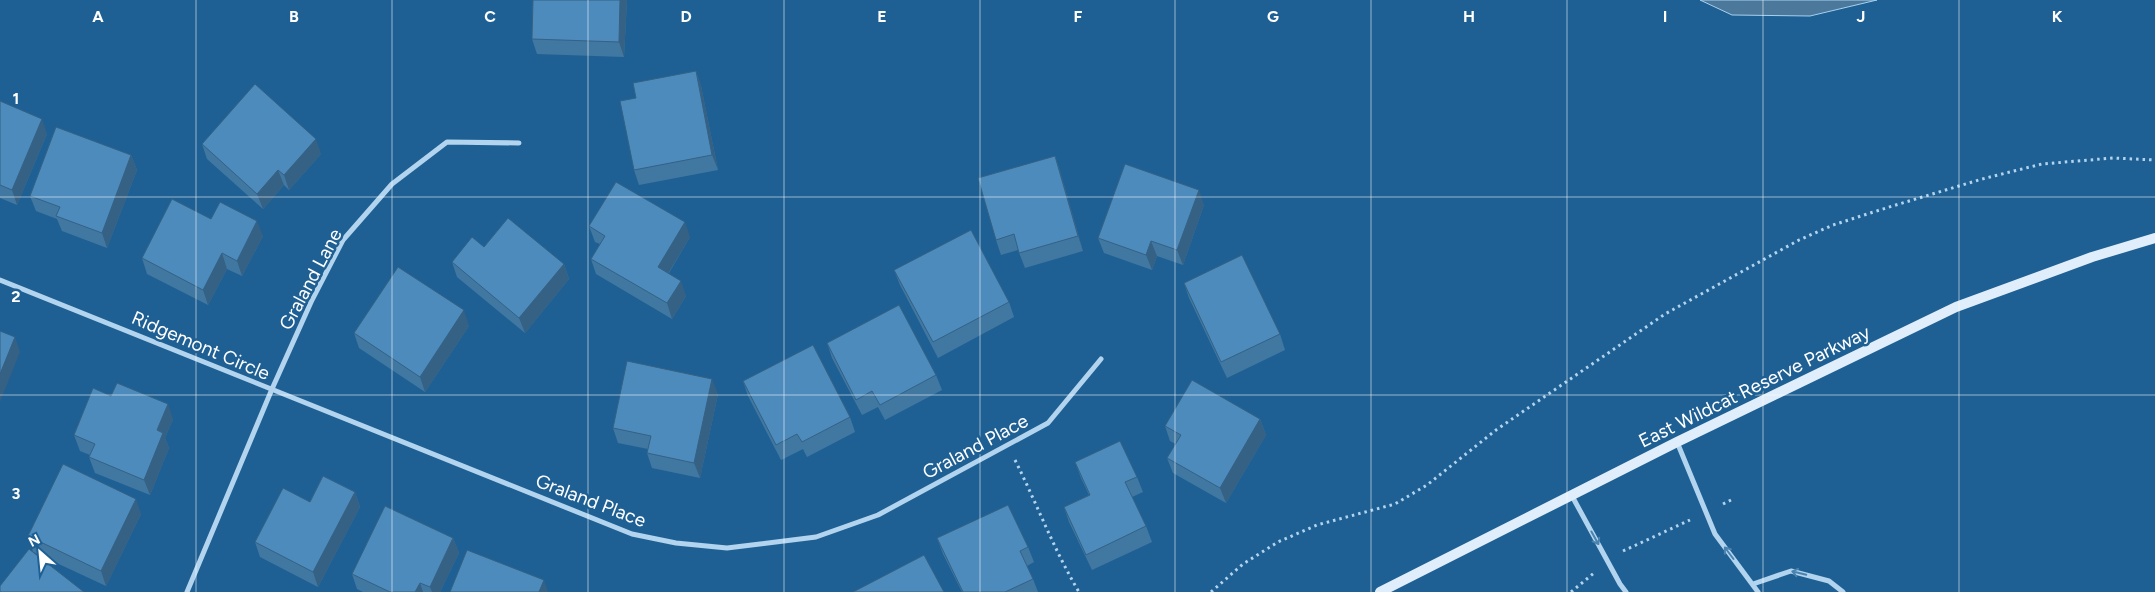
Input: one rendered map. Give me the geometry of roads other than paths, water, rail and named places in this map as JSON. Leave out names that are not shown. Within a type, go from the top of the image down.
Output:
[{"type":"main road","name":"East Wildcat Reserve Parkway","points":[[1380,592],[1677,442],[1956,307],[2092,257],[2155,238]]},
{"type":"street","name":"Graland Lane","points":[[272,389],[312,300],[343,240],[392,184],[446,142],[518,143]]},
{"type":"street","name":"Ridgemont Circle","points":[[0,280],[272,389],[187,592]]},
{"type":"street","name":"Graland Place","points":[[272,389],[632,534],[676,543],[727,548],[816,537],[878,515],[1048,423],[1101,359]]},
{"type":"street","points":[[1677,442],[1715,534],[1758,592]]},
{"type":"street","points":[[1572,495],[1626,592]]},
{"type":"street","points":[[1753,584],[1792,571],[1829,581],[1843,592]]},
{"type":"water","points":[[1700,0],[1877,0],[1810,16],[1732,15]]}]
